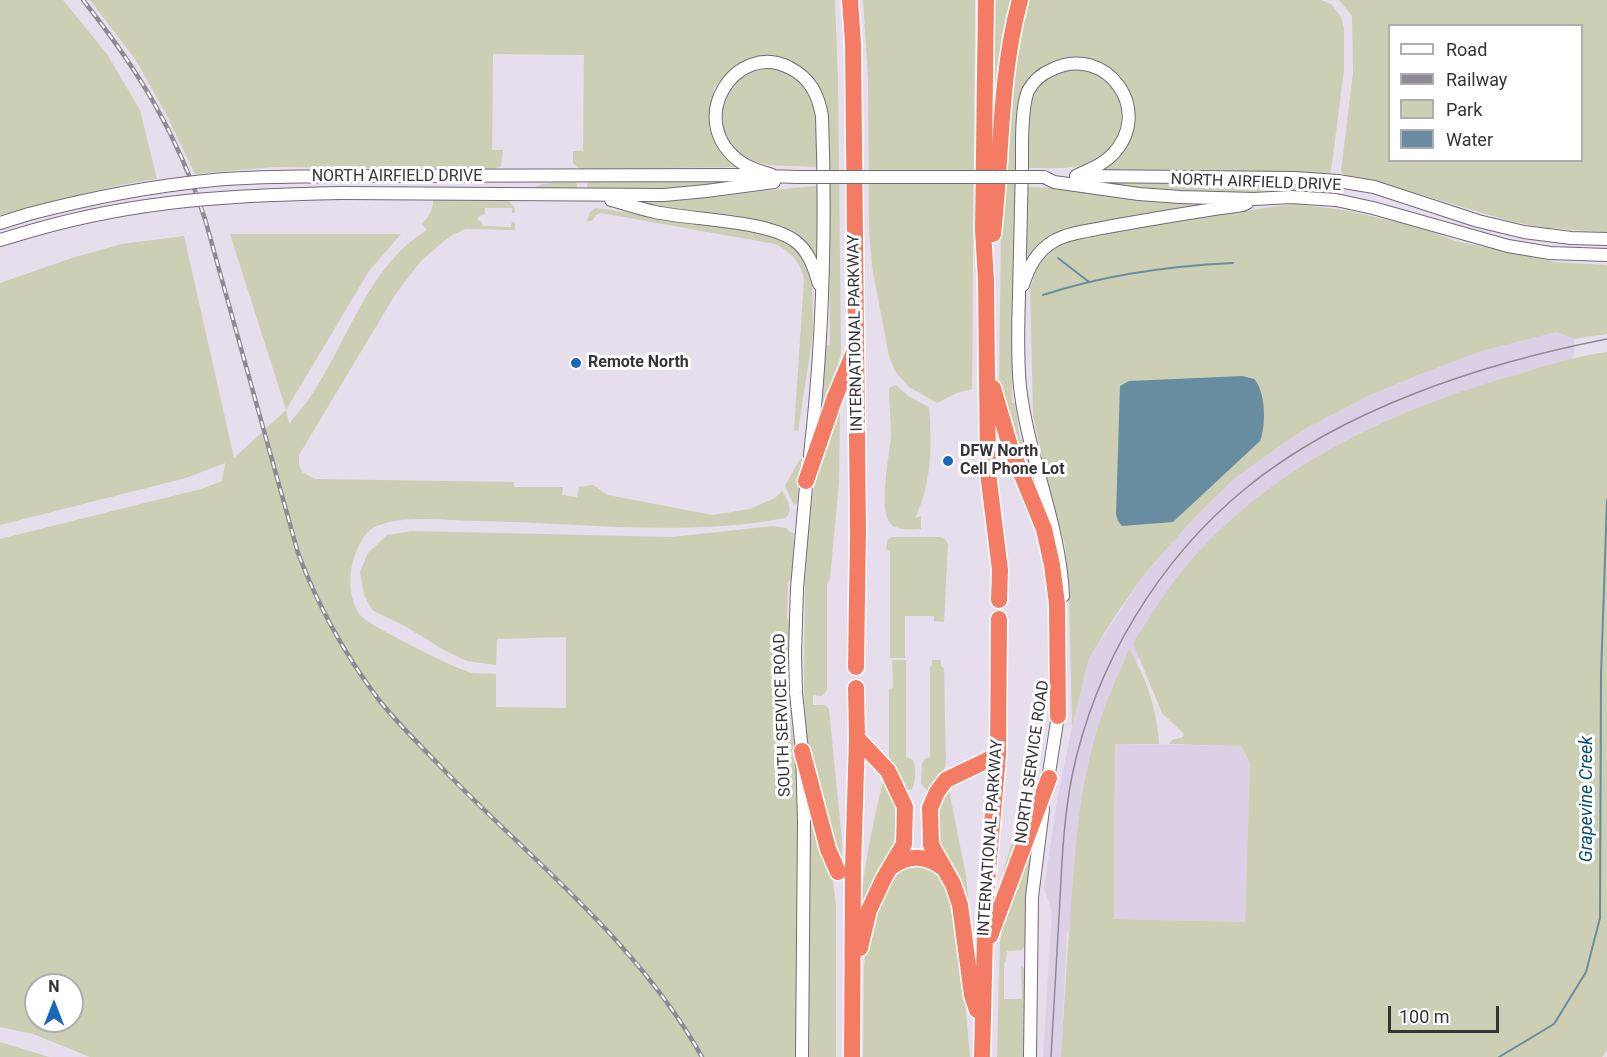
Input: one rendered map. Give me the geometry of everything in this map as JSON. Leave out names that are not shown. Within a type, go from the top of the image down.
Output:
[{"type":"highway","points":[[839,0],[854,117]]},
{"type":"highway","name":"INTERNATIONAL PARKWAY","points":[[850,0],[853,43],[857,345],[856,667]]},
{"type":"highway","points":[[986,0],[983,230],[986,280],[988,473],[1000,570],[999,600]]},
{"type":"highway","points":[[986,280],[993,232],[1006,70],[1020,0]]},
{"type":"highway","points":[[806,481],[835,397],[857,345]]},
{"type":"highway","points":[[986,361],[1010,446],[1044,529],[1052,565],[1052,644],[1057,668],[1058,716]]},
{"type":"highway","name":"INTERNATIONAL PARKWAY","points":[[982,1057],[989,845],[998,755],[999,619]]},
{"type":"highway","points":[[852,1057],[856,688]]},
{"type":"highway","points":[[852,986],[865,923],[876,894],[904,844],[905,807],[888,771],[857,738]]},
{"type":"highway","points":[[802,751],[822,821],[822,831],[838,872],[852,934]]},
{"type":"highway","points":[[982,1028],[972,995],[958,896],[931,844],[930,808],[946,780],[998,755]]},
{"type":"highway","points":[[984,954],[1049,778]]},
{"type":"highway","points":[[902,799],[934,799]]},
{"type":"highway","points":[[891,867],[907,858],[916,857],[932,861],[944,868]]},
{"type":"main road","name":"SOUTH SERVICE ROAD","points":[[772,175],[745,165],[724,147],[717,132],[715,118],[720,94],[729,81],[748,66],[767,62],[786,65],[798,71],[809,81],[820,102],[823,150],[823,301],[797,588],[795,653],[804,821],[802,1057]]},
{"type":"main road","name":"NORTH SERVICE ROAD","points":[[1030,1057],[1034,869],[1058,716],[1063,664],[1062,581],[1058,555],[1025,418],[1020,386],[1022,135],[1028,92],[1036,80],[1057,66],[1085,64],[1111,76],[1123,90],[1127,99],[1130,120],[1126,134],[1111,157],[1076,176]]},
{"type":"main road","name":"NORTH AIRFIELD DRIVE","points":[[0,223],[113,194],[191,182],[270,177],[772,175],[798,177],[1044,177],[1052,175],[1294,178],[1338,181],[1374,187],[1478,221],[1524,232],[1571,238],[1607,238]]},
{"type":"main road","name":"NORTH AIRFIELD DRIVE","points":[[0,240],[104,212],[166,202],[250,195],[341,193],[664,195],[798,177]]},
{"type":"main road","name":"NORTH AIRFIELD DRIVE","points":[[1044,177],[1054,182],[1138,194],[1336,200],[1373,208],[1508,246],[1550,253],[1607,255]]},
{"type":"main road","points":[[1336,200],[1338,181]]},
{"type":"main road","points":[[595,195],[655,212],[746,225],[786,235],[809,255],[823,301]]},
{"type":"main road","points":[[1019,297],[1033,261],[1045,247],[1056,239],[1149,219],[1243,205],[1254,199]]},
{"type":"shaded area","points":[[1557,332],[1574,339],[1574,354],[1563,377],[1140,654],[1108,729],[1067,935],[1061,1057],[1043,1057],[1052,912],[1044,888],[1057,800],[1072,727],[1089,658],[1146,572],[1195,517],[1236,477],[1303,430],[1368,396],[1426,372],[1482,351]]},
{"type":"shaded area","points":[[1115,744],[1241,746],[1250,763],[1245,922],[1114,919]]},
{"type":"green space","points":[[0,0],[63,0],[107,54],[140,110],[157,179],[120,185],[0,215]]},
{"type":"green space","points":[[90,0],[835,0],[841,352],[830,401],[815,444],[823,385],[825,346],[830,345],[828,153],[826,121],[796,65],[782,58],[755,58],[732,67],[714,88],[710,116],[717,142],[740,167],[580,169],[573,163],[573,151],[583,151],[584,55],[493,54],[492,150],[503,150],[501,166],[495,169],[273,167],[195,174],[167,116],[135,59]]},
{"type":"green space","points":[[863,0],[975,0],[972,389],[957,393],[937,403],[909,387],[895,371],[889,356],[872,267],[869,229],[868,78]]},
{"type":"green space","points":[[995,0],[1015,0],[995,110]]},
{"type":"green space","points":[[1026,0],[1321,0],[1331,4],[1341,17],[1344,28],[1344,70],[1332,164],[1330,173],[1326,174],[1103,170],[1102,166],[1114,158],[1130,103],[1088,62],[1031,82],[1012,320],[1012,403],[1015,403],[1020,440],[1023,440],[1030,481],[999,390],[1001,225],[1012,73]]},
{"type":"green space","points":[[1339,0],[1607,0],[1607,232],[1547,228],[1513,222],[1419,194],[1347,177],[1341,172],[1353,72],[1352,16]]},
{"type":"green space","points":[[773,67],[792,72],[808,87],[817,112],[817,167],[768,165],[745,159],[725,140],[718,112],[732,85],[743,74]]},
{"type":"green space","points":[[1076,68],[1099,75],[1114,88],[1121,107],[1122,118],[1116,143],[1108,154],[1079,166],[1027,168],[1030,104],[1044,81],[1058,73]]},
{"type":"green space","points":[[569,179],[575,180],[577,189],[533,189],[537,186]]},
{"type":"green space","points":[[588,180],[733,180],[733,183],[667,191],[587,189]]},
{"type":"green space","points":[[1109,181],[1319,183],[1330,190],[1317,194],[1157,191],[1108,184]]},
{"type":"green space","points":[[817,186],[817,261],[782,228],[774,225],[646,206],[647,202]]},
{"type":"green space","points":[[1027,187],[1056,188],[1142,201],[1200,205],[1200,208],[1056,234],[1046,239],[1027,262]]},
{"type":"green space","points":[[433,200],[507,200],[515,209],[514,213],[512,213],[512,208],[485,208],[485,214],[478,217],[478,221],[481,221],[483,226],[511,227],[512,221],[515,223],[515,230],[466,229],[454,234],[420,262],[395,295],[299,455],[302,472],[315,479],[514,482],[514,487],[563,487],[562,495],[577,497],[579,487],[593,485],[608,495],[713,515],[750,509],[775,498],[782,491],[790,508],[785,518],[710,527],[633,527],[428,519],[388,522],[372,528],[362,539],[354,558],[350,580],[356,609],[360,615],[379,628],[464,670],[473,673],[496,674],[496,707],[566,708],[566,637],[497,639],[496,665],[467,661],[372,610],[364,595],[360,572],[368,553],[387,535],[412,531],[671,537],[774,526],[786,528],[794,533],[792,578],[788,582],[787,618],[791,624],[789,662],[785,669],[785,704],[790,712],[799,791],[800,954],[796,1057],[90,1057],[28,1033],[84,1033],[84,973],[24,973],[24,1032],[0,1027],[0,539],[201,489],[222,481],[225,463],[186,478],[0,525],[0,283],[75,257],[122,244],[184,236],[234,458],[286,410],[289,424],[304,406],[372,287],[406,246],[427,230],[422,224],[430,213]]},
{"type":"green space","points":[[1294,204],[1345,210],[1422,228],[1455,241],[1555,262],[1607,265],[1607,334],[1574,339],[1557,332],[1482,351],[1426,372],[1368,396],[1303,430],[1236,477],[1195,517],[1146,572],[1115,616],[1089,658],[1072,727],[1069,593],[1065,545],[1049,489],[1033,415],[1030,288],[1039,262],[1055,246],[1084,236]]},
{"type":"green space","points":[[596,208],[780,236],[803,254],[812,279],[813,333],[798,431],[794,430],[804,280],[794,258],[775,244],[601,213],[596,215],[592,221],[587,221],[590,212]]},
{"type":"green space","points":[[230,234],[401,234],[369,271],[286,410]]},
{"type":"green space","points":[[1607,352],[1607,1050],[1602,1057],[1061,1057],[1074,868],[1083,791],[1098,726],[1129,650],[1141,671],[1150,695],[1159,744],[1115,744],[1114,919],[1245,922],[1250,763],[1241,746],[1169,744],[1172,740],[1183,737],[1184,734],[1162,713],[1133,643],[1177,577],[1227,523],[1263,493],[1302,466],[1343,443],[1385,422],[1473,388],[1563,361]]},
{"type":"green space","points":[[896,385],[908,396],[929,407],[930,464],[925,491],[915,518],[921,516],[921,529],[904,529],[893,526],[885,505],[891,435],[889,388]]},
{"type":"green space","points":[[836,409],[840,409],[839,483],[830,578],[827,585],[827,690],[822,696],[813,695],[813,705],[825,705],[829,709],[842,841],[841,865],[812,762],[807,738],[804,689],[805,578],[809,514],[817,472]]},
{"type":"green space","points":[[802,459],[797,503],[794,505],[785,486]]},
{"type":"green space","points":[[892,537],[940,537],[948,544],[944,622],[934,621],[934,616],[905,616],[905,658],[890,658],[890,551],[886,549],[888,539]]},
{"type":"green space","points":[[892,660],[906,660],[906,757],[913,760],[915,766],[912,789],[907,790],[903,789],[889,759],[889,689],[893,688]]},
{"type":"green space","points":[[932,660],[941,660],[941,666],[944,668],[946,764],[940,779],[928,791],[921,784],[922,764],[924,759],[930,757],[930,667]]},
{"type":"green space","points":[[1032,776],[1036,777],[1034,799],[1000,888],[1004,868]]},
{"type":"green space","points":[[889,780],[901,802],[901,847],[859,923],[865,869],[875,816],[883,781]]},
{"type":"green space","points":[[948,785],[966,876],[971,928],[935,847],[935,803]]},
{"type":"green space","points":[[808,802],[832,874],[836,906],[836,1057],[808,1057]]},
{"type":"green space","points":[[1031,849],[1026,944],[1022,950],[1007,951],[1004,964],[1004,999],[1022,999],[1021,966],[1026,970],[1025,1057],[997,1057],[1000,941],[1004,919]]},
{"type":"green space","points":[[908,863],[935,867],[950,887],[964,990],[970,1057],[863,1057],[864,967],[867,934],[893,874]]},
{"type":"green space","points":[[0,1042],[49,1057],[0,1057]]},
{"type":"water","points":[[1242,376],[1254,379],[1261,392],[1264,418],[1260,441],[1173,522],[1122,526],[1116,514],[1120,386],[1129,381]]},
{"type":"waterway","points":[[1058,258],[1089,282]]},
{"type":"waterway","points":[[1043,295],[1089,282],[1137,273],[1185,266],[1233,263]]},
{"type":"waterway","name":"Grapevine Creek","points":[[1499,1057],[1554,1024],[1586,972],[1600,918],[1601,675],[1607,500]]},
{"type":"tram line","points":[[1051,1057],[1063,853],[1072,776],[1082,735],[1114,655],[1158,581],[1214,516],[1246,488],[1326,434],[1417,392],[1512,361],[1607,339]]},
{"type":"railway","points":[[83,0],[139,78],[182,158],[205,219],[298,553],[323,611],[344,648],[379,700],[401,726],[615,939],[676,1015],[702,1057]]},
{"type":"place","name":"Remote North","points":[[576,363]]},
{"type":"place","name":"DFW North Cell Phone Lot","points":[[948,461]]}]
